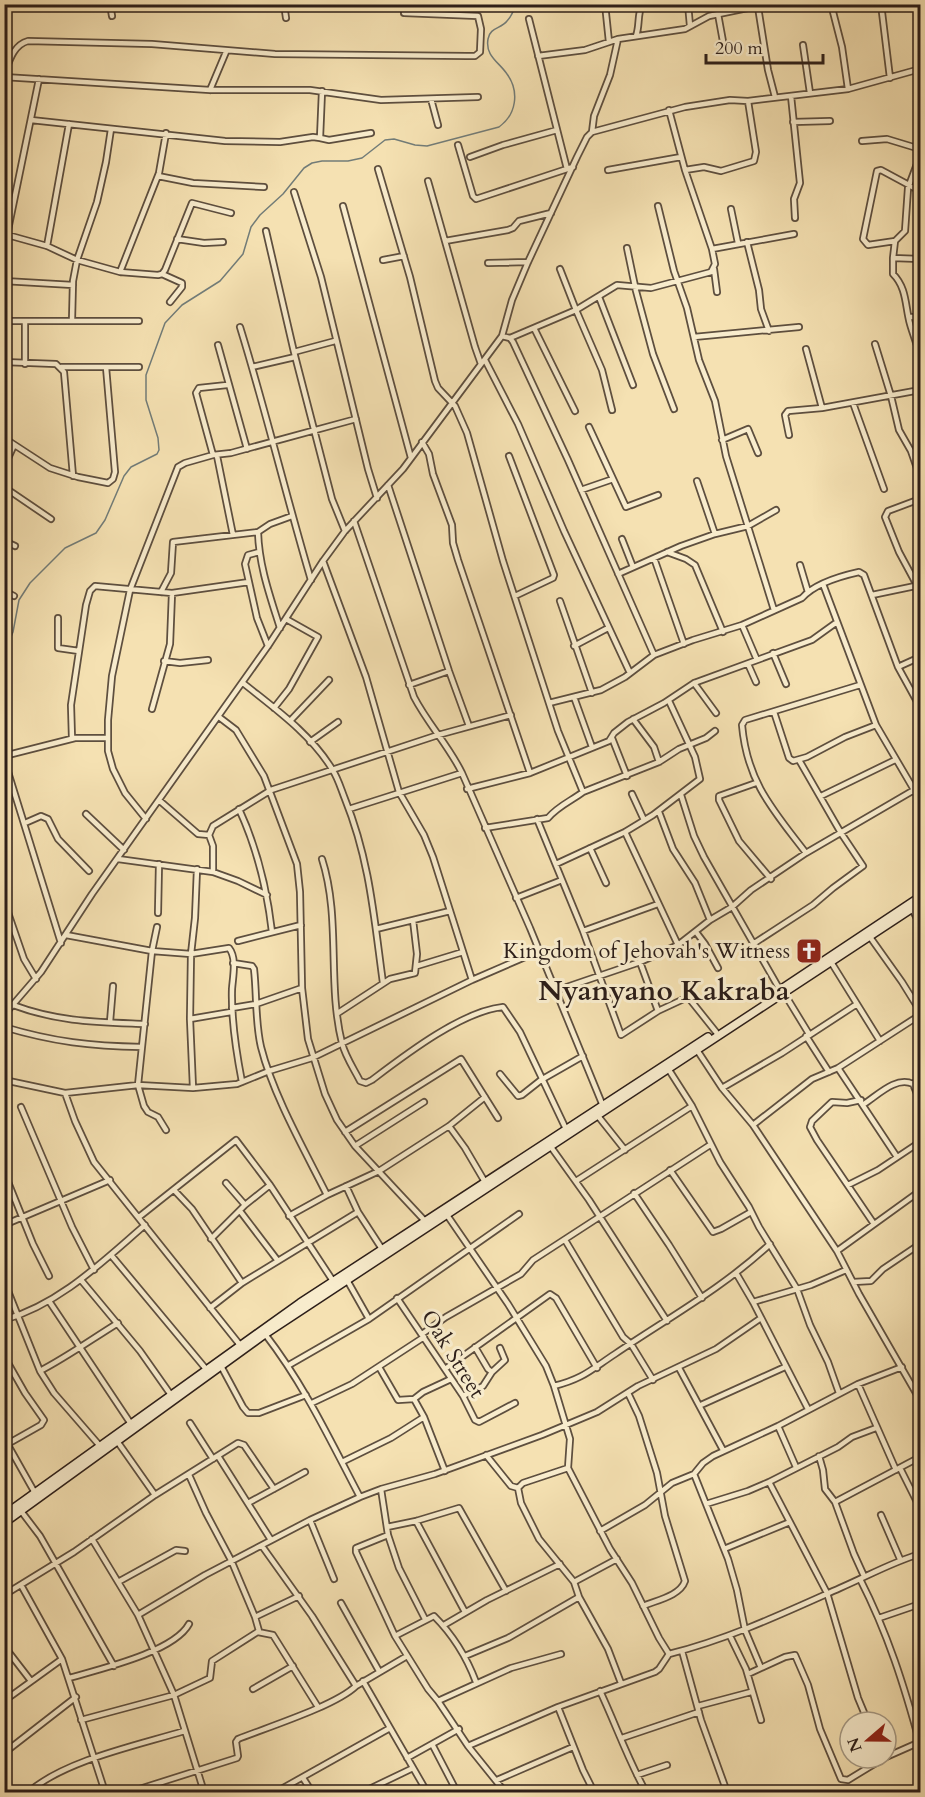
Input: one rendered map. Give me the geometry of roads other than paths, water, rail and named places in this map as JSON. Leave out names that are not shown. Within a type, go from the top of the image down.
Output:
[{"type":"street","points":[[110,4],[112,16]]},
{"type":"street","points":[[284,4],[286,18]]},
{"type":"street","points":[[605,4],[609,42]]},
{"type":"street","points":[[636,36],[639,29],[637,16],[642,4]]},
{"type":"street","points":[[688,4],[690,26]]},
{"type":"street","points":[[730,4],[731,13]]},
{"type":"street","points":[[538,56],[585,50],[618,39],[686,29],[702,19],[718,14],[767,4]]},
{"type":"street","points":[[831,4],[842,47],[848,89]]},
{"type":"street","points":[[882,4],[891,78]]},
{"type":"street","points":[[918,4],[921,26]]},
{"type":"street","points":[[758,7],[768,70],[775,97]]},
{"type":"street","points":[[404,13],[478,16],[481,29],[480,52],[475,56],[226,52],[152,44],[28,40],[17,47],[4,76],[210,90],[322,91],[381,100],[478,97]]},
{"type":"street","points":[[718,14],[724,47]]},
{"type":"street","points":[[529,19],[557,130],[570,168]]},
{"type":"street","points":[[592,132],[594,116],[610,75],[618,39]]},
{"type":"street","points":[[803,45],[810,93]]},
{"type":"street","points":[[210,90],[226,52]]},
{"type":"street","points":[[4,1015],[36,979],[124,850],[243,684],[345,531],[411,458],[502,336],[512,300],[528,262],[570,168],[587,137],[592,132],[669,110],[730,99],[748,101],[848,89],[921,69]]},
{"type":"street","points":[[39,80],[6,235],[47,246],[77,260],[120,272],[162,274],[181,281],[182,287],[170,302]]},
{"type":"street","points":[[321,138],[322,91]]},
{"type":"street","points":[[791,96],[800,183],[794,199],[795,218]]},
{"type":"street","points":[[431,99],[438,125]]},
{"type":"street","points":[[685,170],[704,167],[721,171],[754,161],[756,152],[748,101]]},
{"type":"street","points":[[669,110],[685,170],[712,249],[717,292]]},
{"type":"street","points":[[31,120],[256,142],[280,142],[313,137],[329,140],[370,132]]},
{"type":"street","points":[[793,122],[830,121]]},
{"type":"street","points":[[47,246],[69,124]]},
{"type":"street","points":[[72,320],[73,285],[77,260],[97,202],[111,129]]},
{"type":"street","points":[[470,157],[557,130]]},
{"type":"street","points":[[120,272],[158,176],[166,133]]},
{"type":"street","points":[[862,141],[886,139],[921,149]]},
{"type":"street","points":[[458,145],[473,196],[476,199],[570,168]]},
{"type":"street","points":[[921,156],[909,185],[905,231],[895,241],[893,258],[893,274],[905,292],[909,317],[921,357]]},
{"type":"street","points":[[608,170],[681,157]]},
{"type":"street","points":[[378,169],[404,256],[435,381],[461,418],[467,433],[498,547],[549,703],[583,792]]},
{"type":"street","points":[[895,241],[868,244],[863,239],[877,171],[881,170],[921,191]]},
{"type":"street","points":[[158,176],[193,183],[264,187]]},
{"type":"street","points":[[428,181],[475,347],[518,424],[630,673]]},
{"type":"street","points":[[294,192],[315,256],[377,498]]},
{"type":"street","points":[[162,274],[192,203],[231,213]]},
{"type":"street","points":[[343,206],[411,458]]},
{"type":"street","points":[[658,206],[699,360],[715,401],[722,440],[774,610]]},
{"type":"street","points":[[730,209],[738,243]]},
{"type":"street","points":[[445,241],[508,230],[519,221],[551,213]]},
{"type":"street","points":[[266,231],[332,499],[345,531]]},
{"type":"street","points":[[712,249],[794,234]]},
{"type":"street","points":[[177,239],[204,243],[224,242]]},
{"type":"street","points":[[747,242],[768,331]]},
{"type":"street","points":[[627,248],[653,354],[674,409]]},
{"type":"street","points":[[383,260],[404,256]]},
{"type":"street","points":[[893,258],[921,260]]},
{"type":"street","points":[[488,264],[528,262]]},
{"type":"street","points":[[560,269],[602,370],[612,410]]},
{"type":"street","points":[[502,336],[510,338],[576,310],[617,285],[651,288],[702,275],[714,269]]},
{"type":"street","points":[[4,281],[73,285]]},
{"type":"street","points":[[599,297],[633,385]]},
{"type":"street","points":[[909,317],[921,317]]},
{"type":"street","points":[[4,321],[139,321]]},
{"type":"street","points":[[25,321],[25,364]]},
{"type":"street","points":[[240,327],[311,580]]},
{"type":"street","points":[[694,337],[706,334],[798,327]]},
{"type":"street","points":[[534,328],[575,411]]},
{"type":"street","points":[[510,338],[555,431],[654,655]]},
{"type":"street","points":[[252,367],[335,341]]},
{"type":"street","points":[[875,344],[899,430],[911,451],[921,477]]},
{"type":"street","points":[[218,345],[227,386],[247,449]]},
{"type":"street","points":[[806,349],[822,408]]},
{"type":"street","points":[[4,362],[56,364],[61,367],[139,367]]},
{"type":"street","points":[[61,367],[66,380],[73,476]]},
{"type":"street","points":[[4,438],[50,468],[73,476],[108,483],[114,479],[116,472],[106,367]]},
{"type":"street","points":[[227,386],[199,388],[196,393],[215,455],[232,535]]},
{"type":"street","points":[[789,435],[786,412],[853,403],[921,390]]},
{"type":"street","points":[[853,403],[884,489]]},
{"type":"street","points":[[146,819],[134,807],[113,769],[108,738],[112,676],[130,590],[178,467],[185,462],[247,449],[356,418]]},
{"type":"street","points":[[589,427],[626,507],[657,495]]},
{"type":"street","points":[[722,440],[748,429],[758,453]]},
{"type":"street","points":[[422,442],[429,454],[433,474],[452,525],[453,543],[458,560],[530,773]]},
{"type":"street","points":[[4,467],[14,445]]},
{"type":"street","points":[[509,456],[554,575],[546,583],[515,596]]},
{"type":"street","points":[[581,490],[613,479]]},
{"type":"street","points":[[698,481],[715,534]]},
{"type":"street","points":[[388,485],[448,671],[469,726]]},
{"type":"street","points":[[4,486],[51,519]]},
{"type":"street","points":[[872,595],[920,587],[899,552],[885,517],[888,511],[921,499]]},
{"type":"street","points":[[618,573],[715,534],[748,526],[776,510]]},
{"type":"street","points":[[161,592],[171,573],[172,542],[258,532],[270,524],[292,516]]},
{"type":"street","points":[[354,521],[409,685],[420,709],[452,753],[462,773],[583,1056],[602,1111],[625,1150]]},
{"type":"street","points":[[258,532],[259,552],[280,628]]},
{"type":"street","points":[[622,539],[633,567]]},
{"type":"street","points":[[4,541],[15,546]]},
{"type":"street","points":[[259,552],[246,558],[245,564],[257,618],[268,646]]},
{"type":"street","points":[[667,552],[686,558],[695,565],[723,632]]},
{"type":"street","points":[[654,558],[684,644]]},
{"type":"street","points":[[323,561],[366,677],[399,792],[428,845],[472,980]]},
{"type":"street","points":[[800,565],[808,592]]},
{"type":"street","points":[[549,703],[592,693],[612,685],[654,655],[742,625],[802,598],[823,584],[862,573],[898,667],[921,707]]},
{"type":"street","points":[[72,739],[71,705],[86,605],[92,588],[97,585],[130,590],[172,592],[249,582]]},
{"type":"street","points":[[823,584],[876,724],[895,760],[921,800]]},
{"type":"street","points":[[4,591],[14,596]]},
{"type":"street","points":[[152,709],[170,644],[172,592]]},
{"type":"street","points":[[560,601],[592,693]]},
{"type":"street","points":[[58,618],[58,648],[80,651]]},
{"type":"street","points":[[274,708],[289,689],[318,637],[286,619]]},
{"type":"street","points":[[467,789],[530,773],[569,758],[612,738],[618,730],[633,719],[669,701],[694,683],[812,640],[837,622]]},
{"type":"street","points":[[742,625],[757,660]]},
{"type":"street","points":[[574,646],[608,628]]},
{"type":"street","points":[[773,654],[786,684]]},
{"type":"street","points":[[898,667],[921,657]]},
{"type":"street","points":[[165,661],[180,663],[208,660]]},
{"type":"street","points":[[748,664],[756,682]]},
{"type":"street","points":[[409,685],[448,671]]},
{"type":"street","points":[[290,721],[329,680]]},
{"type":"street","points":[[694,683],[716,713]]},
{"type":"street","points":[[243,684],[290,721],[333,769],[365,859],[383,983]]},
{"type":"street","points":[[807,854],[756,783],[747,756],[742,725],[745,720],[860,685]]},
{"type":"street","points":[[574,697],[592,747]]},
{"type":"street","points":[[556,864],[625,832],[659,812],[699,779],[697,763],[669,701]]},
{"type":"street","points":[[774,712],[791,761],[799,760],[876,724]]},
{"type":"street","points":[[209,835],[217,823],[271,790],[438,735],[511,715]]},
{"type":"street","points":[[219,717],[236,730],[271,790],[297,864],[302,988],[308,1039],[312,1058],[332,1110],[355,1146],[425,1221]]},
{"type":"street","points":[[633,719],[654,747],[659,762]]},
{"type":"street","points":[[310,742],[338,722]]},
{"type":"street","points":[[485,828],[548,818],[555,809],[583,792],[659,762],[715,731]]},
{"type":"street","points":[[61,943],[4,758],[72,739],[108,738]]},
{"type":"street","points":[[612,738],[627,776]]},
{"type":"street","points":[[753,944],[813,905],[863,867],[799,760]]},
{"type":"street","points":[[820,796],[895,760]]},
{"type":"street","points":[[349,809],[462,773]]},
{"type":"street","points":[[4,786],[13,783]]},
{"type":"street","points":[[756,783],[719,796],[739,841],[771,879]]},
{"type":"street","points":[[555,991],[640,962],[678,945],[710,920],[732,907],[751,890],[914,790]]},
{"type":"street","points":[[632,794],[644,820]]},
{"type":"street","points":[[681,795],[698,845],[753,944],[829,1072]]},
{"type":"street","points":[[160,801],[196,833],[209,835]]},
{"type":"street","points":[[239,809],[259,858],[272,932]]},
{"type":"street","points":[[659,812],[673,849],[695,883],[710,920]]},
{"type":"street","points":[[86,814],[124,850]]},
{"type":"street","points":[[25,823],[41,816],[48,819],[58,839],[89,871]]},
{"type":"street","points":[[537,819],[583,931],[621,1035],[658,1011],[688,998],[716,1032]]},
{"type":"street","points":[[625,832],[678,945]]},
{"type":"street","points":[[209,835],[213,846],[213,872]]},
{"type":"street","points":[[590,848],[606,883]]},
{"type":"street","points":[[118,859],[213,872],[238,881],[267,896]]},
{"type":"street","points":[[322,859],[330,889],[342,1045],[360,1081],[366,1083],[448,1028],[503,1006],[519,1032],[567,1129]]},
{"type":"street","points":[[158,913],[159,864]]},
{"type":"street","points":[[193,1088],[190,1019],[191,954],[197,869]]},
{"type":"street","points":[[516,898],[562,880]]},
{"type":"street","points":[[4,1523],[21,1511],[41,1491],[100,1446],[171,1395],[207,1372],[221,1366],[347,1280],[382,1249],[567,1129],[602,1111],[669,1070],[921,897]]},
{"type":"street","points":[[4,902],[24,958],[36,979]]},
{"type":"street","points":[[4,1515],[117,1441],[240,1345],[333,1281],[447,1215],[551,1147],[716,1032],[831,962],[921,903]]},
{"type":"street","points":[[583,931],[658,904]]},
{"type":"street","points":[[912,909],[921,924]]},
{"type":"street","points":[[376,929],[450,911]]},
{"type":"street","points":[[338,1013],[390,979],[415,974],[417,966],[413,920]]},
{"type":"street","points":[[238,941],[301,925]]},
{"type":"street","points":[[157,927],[152,951],[138,1085],[144,1106],[148,1112],[158,1117],[166,1130]]},
{"type":"street","points":[[696,932],[718,968]]},
{"type":"street","points":[[66,935],[152,951],[191,954],[229,948],[233,963],[232,1010],[242,1082]]},
{"type":"street","points":[[753,1125],[812,1079],[838,1068],[921,1013],[903,982],[870,937]]},
{"type":"street","points":[[4,1080],[65,1093],[138,1085],[193,1088],[242,1082],[342,1045],[472,980],[539,951]]},
{"type":"street","points":[[417,966],[463,952]]},
{"type":"street","points":[[640,962],[658,1011]]},
{"type":"street","points":[[831,962],[880,1041]]},
{"type":"street","points":[[233,963],[252,966],[254,969],[260,1042],[269,1071],[327,1195]]},
{"type":"street","points":[[110,1022],[113,986]]},
{"type":"street","points":[[190,1019],[256,1004],[302,988]]},
{"type":"street","points":[[722,1088],[857,1004]]},
{"type":"street","points":[[13,1005],[78,1021],[145,1024]]},
{"type":"street","points":[[4,1027],[58,1042],[103,1047],[142,1047]]},
{"type":"street","points":[[697,1050],[722,1088],[753,1125],[837,1251],[921,1400]]},
{"type":"street","points":[[500,1074],[518,1096],[583,1056]]},
{"type":"street","points":[[345,1132],[461,1059],[498,1118]]},
{"type":"street","points":[[838,1068],[897,1157]]},
{"type":"street","points":[[669,1070],[692,1106],[710,1145],[797,1289],[840,1393]]},
{"type":"street","points":[[913,1084],[921,1078]]},
{"type":"street","points":[[874,1224],[817,1140],[810,1124],[832,1102],[862,1102],[905,1081],[913,1084],[921,1101]]},
{"type":"street","points":[[65,1093],[84,1143],[94,1162],[240,1345]]},
{"type":"street","points":[[289,1216],[379,1171],[449,1126],[485,1097]]},
{"type":"street","points":[[355,1146],[424,1102]]},
{"type":"street","points":[[576,1181],[692,1106]]},
{"type":"street","points":[[21,1107],[61,1202],[94,1270]]},
{"type":"street","points":[[449,1126],[485,1182]]},
{"type":"street","points":[[140,1217],[236,1140],[270,1185],[333,1281]]},
{"type":"street","points":[[848,1185],[878,1170],[921,1142]]},
{"type":"street","points":[[312,1403],[352,1384],[379,1367],[446,1317],[521,1274],[533,1260],[710,1145]]},
{"type":"street","points":[[551,1147],[576,1181],[667,1320]]},
{"type":"street","points":[[670,1170],[713,1232],[751,1212]]},
{"type":"street","points":[[4,1172],[48,1276]]},
{"type":"street","points":[[4,1226],[110,1180]]},
{"type":"street","points":[[226,1183],[245,1205]]},
{"type":"street","points":[[211,1239],[245,1205],[270,1185]]},
{"type":"street","points":[[346,1186],[358,1212],[382,1249]]},
{"type":"street","points":[[174,1190],[192,1209],[242,1283]]},
{"type":"street","points":[[837,1251],[921,1191]]},
{"type":"street","points":[[634,1193],[702,1298]]},
{"type":"street","points":[[240,1211],[278,1261]]},
{"type":"street","points":[[210,1308],[242,1283],[358,1212]]},
{"type":"street","points":[[289,1365],[369,1319],[519,1214]]},
{"type":"street","points":[[447,1215],[542,1358],[554,1386],[570,1439],[568,1468],[600,1531],[669,1654]]},
{"type":"street","points":[[4,1320],[36,1309],[81,1280],[145,1225]]},
{"type":"street","points":[[565,1240],[623,1337],[631,1344],[654,1380]]},
{"type":"street","points":[[554,1386],[597,1368],[614,1354],[702,1298],[770,1244]]},
{"type":"street","points":[[853,1282],[869,1282],[883,1269],[921,1244]]},
{"type":"street","points":[[111,1255],[207,1372]]},
{"type":"street","points":[[753,1302],[797,1289],[846,1270]]},
{"type":"street","points":[[736,1273],[808,1410]]},
{"type":"street","points":[[81,1280],[118,1323],[171,1395]]},
{"type":"street","points":[[347,1280],[369,1319]]},
{"type":"street","points":[[4,1281],[40,1371],[54,1393],[100,1446]]},
{"type":"street","points":[[445,1369],[547,1295],[552,1294],[584,1342],[597,1368]]},
{"type":"street","name":"Oak Street","points":[[396,1298],[463,1396],[473,1418],[479,1422],[514,1403]]},
{"type":"street","points":[[49,1300],[131,1424]]},
{"type":"street","points":[[138,1615],[231,1560],[360,1497],[445,1471],[597,1412],[638,1386],[716,1349],[761,1318]]},
{"type":"street","points":[[40,1371],[118,1323]]},
{"type":"street","points":[[265,1334],[289,1365],[312,1403],[360,1497]]},
{"type":"street","points":[[475,1347],[492,1372]]},
{"type":"street","points":[[463,1396],[483,1386],[492,1372],[505,1359],[500,1348]]},
{"type":"street","points":[[4,1356],[25,1393],[44,1419],[41,1425],[7,1446]]},
{"type":"street","points":[[221,1366],[248,1413],[259,1413],[306,1395]]},
{"type":"street","points":[[379,1367],[398,1400],[414,1399],[423,1392],[451,1379]]},
{"type":"street","points":[[701,1406],[785,1367]]},
{"type":"street","points":[[600,1531],[645,1505],[672,1483],[694,1474],[703,1463],[723,1450],[778,1426],[858,1384],[902,1367]]},
{"type":"street","points":[[679,1368],[723,1450]]},
{"type":"street","points":[[858,1384],[876,1428],[921,1508]]},
{"type":"street","points":[[628,1393],[639,1416],[657,1473],[665,1516],[685,1581],[677,1592],[644,1606]]},
{"type":"street","points":[[414,1399],[424,1417],[445,1471]]},
{"type":"street","points":[[342,1462],[391,1438],[424,1417]]},
{"type":"street","points":[[190,1423],[248,1503],[271,1540]]},
{"type":"street","points":[[778,1426],[796,1467]]},
{"type":"street","points":[[706,1504],[769,1482],[838,1447],[852,1437],[876,1428]]},
{"type":"street","points":[[4,1438],[7,1446],[41,1491]]},
{"type":"street","points":[[117,1441],[155,1495]]},
{"type":"street","points":[[4,1595],[238,1443],[244,1445],[274,1490]]},
{"type":"street","points":[[486,1455],[511,1486],[518,1488]]},
{"type":"street","points":[[819,1456],[825,1489],[835,1502],[896,1661],[918,1729],[920,1743],[898,1751]]},
{"type":"street","points":[[835,1502],[921,1457]]},
{"type":"street","points":[[518,1488],[523,1483],[568,1468]]},
{"type":"street","points":[[248,1503],[305,1472]]},
{"type":"street","points":[[694,1474],[724,1549],[737,1590],[745,1630],[761,1668]]},
{"type":"street","points":[[189,1475],[206,1514],[231,1560],[255,1617],[258,1632]]},
{"type":"street","points":[[769,1482],[827,1593],[863,1710]]},
{"type":"street","points":[[518,1488],[521,1503],[539,1539],[574,1582],[579,1597],[608,1649],[621,1683]]},
{"type":"street","points":[[381,1489],[388,1535],[406,1585],[425,1619]]},
{"type":"street","points":[[387,1527],[416,1521],[457,1507],[461,1508],[506,1591]]},
{"type":"street","points":[[21,1511],[40,1536],[114,1666]]},
{"type":"street","points":[[880,1515],[900,1559]]},
{"type":"street","points":[[310,1520],[334,1579]]},
{"type":"street","points":[[416,1521],[465,1612]]},
{"type":"street","points":[[724,1549],[790,1522]]},
{"type":"street","points":[[388,1535],[355,1549],[395,1636],[407,1656],[428,1689],[459,1729],[468,1746],[505,1792]]},
{"type":"street","points":[[92,1539],[138,1615],[174,1695],[204,1792]]},
{"type":"street","points":[[262,1546],[299,1596],[356,1686]]},
{"type":"street","points":[[118,1581],[176,1550],[186,1551]]},
{"type":"street","points":[[468,1746],[558,1707],[659,1670],[669,1654],[730,1636],[900,1559],[921,1554]]},
{"type":"street","points":[[574,1582],[617,1559]]},
{"type":"street","points":[[444,1625],[560,1564]]},
{"type":"street","points":[[21,1585],[62,1659],[105,1792]]},
{"type":"street","points":[[255,1617],[299,1596]]},
{"type":"street","points":[[465,1656],[508,1638],[579,1597]]},
{"type":"street","points":[[341,1603],[379,1671]]},
{"type":"street","points":[[879,1618],[920,1605]]},
{"type":"street","points":[[395,1636],[433,1616],[444,1625],[465,1656],[476,1682]]},
{"type":"street","points":[[69,1678],[114,1666],[154,1650],[185,1632],[189,1624]]},
{"type":"street","points":[[81,1720],[174,1695],[211,1677],[212,1661],[258,1632],[273,1635],[318,1707]]},
{"type":"street","points":[[730,1636],[748,1674],[751,1692],[761,1720]]},
{"type":"street","points":[[5,1647],[31,1681]]},
{"type":"street","points":[[682,1651],[726,1792]]},
{"type":"street","points":[[438,1701],[511,1668],[561,1654]]},
{"type":"street","points":[[130,1792],[237,1758],[236,1742],[238,1739],[318,1707],[351,1691],[379,1671],[407,1656]]},
{"type":"street","points":[[748,1674],[789,1656],[796,1657],[808,1685],[820,1729],[838,1770]]},
{"type":"street","points":[[4,1701],[62,1659]]},
{"type":"street","points":[[253,1689],[293,1666]]},
{"type":"street","points":[[363,1681],[427,1792]]},
{"type":"street","points":[[600,1691],[646,1792]]},
{"type":"street","points":[[622,1738],[751,1692]]},
{"type":"street","points":[[4,1753],[76,1697]]},
{"type":"street","points":[[558,1707],[594,1792]]},
{"type":"street","points":[[276,1792],[390,1728]]},
{"type":"street","points":[[407,1758],[459,1729]]},
{"type":"street","points":[[30,1791],[55,1775],[94,1759],[184,1731]]},
{"type":"street","points":[[432,1744],[457,1792]]},
{"type":"street","points":[[497,1780],[573,1747]]},
{"type":"street","points":[[637,1775],[667,1765]]},
{"type":"street","points":[[363,1792],[413,1768]]},
{"type":"street","points":[[838,1770],[842,1779],[848,1780],[864,1770]]},
{"type":"street","points":[[303,1778],[312,1792]]},
{"type":"street","points":[[4,1782],[13,1792]]},
{"type":"street","points":[[580,1792],[590,1787]]},
{"type":"waterway","points":[[4,654],[13,632],[19,600],[30,583],[65,548],[96,533],[105,520],[124,476],[131,467],[157,454],[159,450],[158,438],[146,400],[146,375],[165,323],[182,305],[220,281],[243,254],[251,227],[260,215],[283,194],[304,168],[312,163],[362,158],[385,140],[394,139],[427,146],[499,127],[505,122],[514,103],[514,88],[507,74],[491,54],[488,39],[493,30],[505,24],[516,4]]},
{"type":"place","name":"Kingdom of Jehovah's Witness","points":[[809,951]]},
{"type":"district","name":"Nyanyano Kakraba","points":[[664,991]]}]
